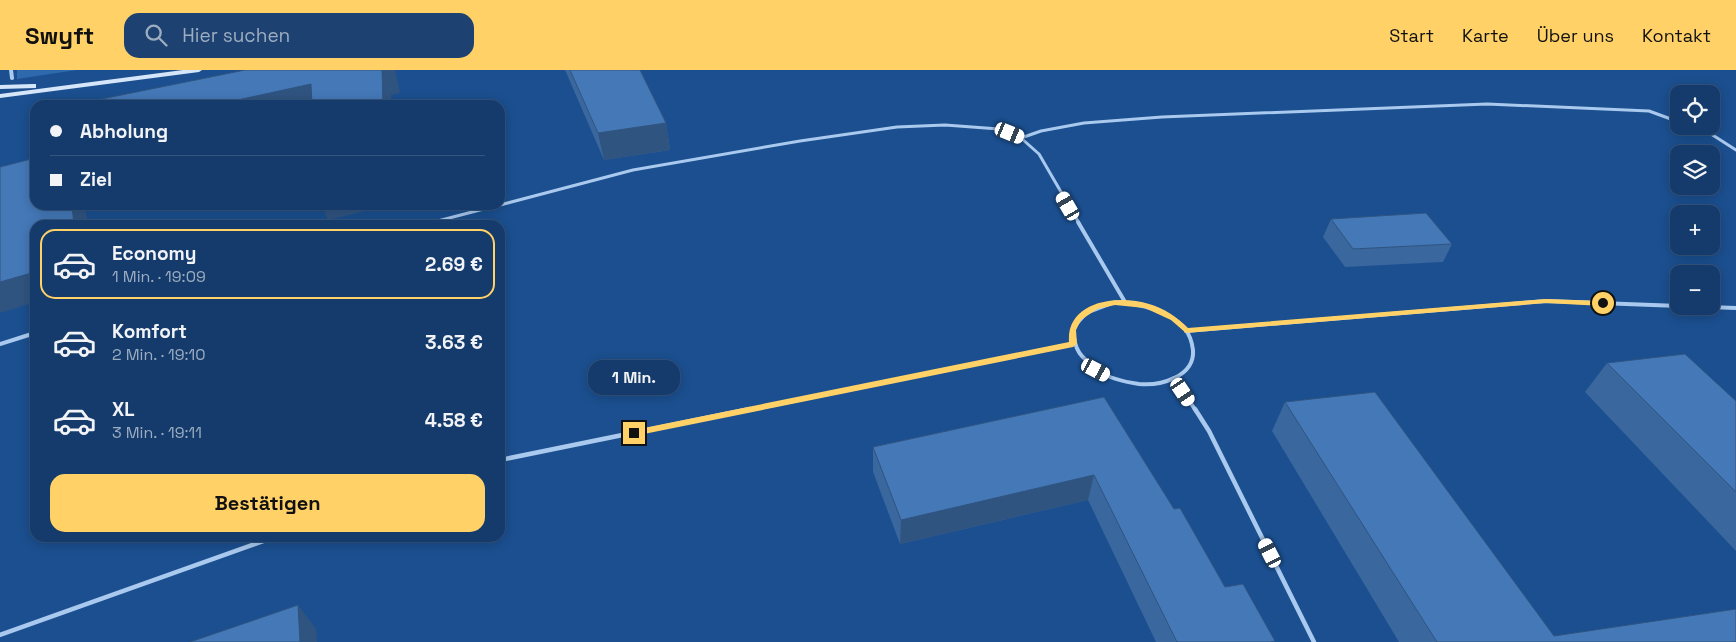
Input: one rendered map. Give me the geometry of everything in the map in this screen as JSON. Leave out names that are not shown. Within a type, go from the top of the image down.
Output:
[{"type":"street","points":[[11,70],[12,78]]},
{"type":"street","points":[[0,96],[198,70]]},
{"type":"street","points":[[0,87],[82,85]]},
{"type":"lane","points":[[1021,138],[1041,131],[1084,123],[1162,117],[1487,104],[1649,111],[1670,119]]},
{"type":"lane","points":[[505,203],[633,170],[800,141],[897,127],[945,125],[999,129],[1021,138],[1039,154],[1125,302]]},
{"type":"lane","points":[[1713,135],[1736,150]]},
{"type":"lane","points":[[440,220],[480,210]]},
{"type":"lane","points":[[1186,331],[1546,301],[1670,306]]},
{"type":"lane","points":[[1115,302],[1125,302],[1147,306],[1174,318],[1186,331],[1193,346],[1192,360],[1187,368],[1174,378],[1144,384],[1127,382],[1106,376],[1096,370],[1081,358],[1073,344],[1072,330],[1078,318],[1095,307],[1115,302]]},
{"type":"lane","points":[[1720,307],[1736,308]]},
{"type":"lane","points":[[0,344],[30,335]]},
{"type":"lane","points":[[505,459],[1073,344]]},
{"type":"lane","points":[[1174,378],[1209,431],[1314,642]]},
{"type":"lane","points":[[0,635],[261,542]]},
{"type":"shaded area","points":[[17,70],[77,70],[17,79]]},
{"type":"building","points":[[245,70],[382,70],[383,100],[312,100],[311,84],[238,100],[97,100]]},
{"type":"building","points":[[570,70],[640,70],[666,123],[598,133]]},
{"type":"building","points":[[30,159],[30,210],[72,210],[74,220],[30,220],[30,273],[0,282],[0,167]]},
{"type":"building","points":[[1426,213],[1452,244],[1353,249],[1331,219]]},
{"type":"building","points":[[1685,354],[1736,401],[1736,492],[1607,363]]},
{"type":"building","points":[[1375,392],[1554,636],[1736,609],[1736,642],[1437,642],[1285,402]]},
{"type":"building","points":[[1104,397],[1174,509],[1180,508],[1225,587],[1243,584],[1275,641],[1177,642],[1094,475],[901,520],[873,447]]},
{"type":"building","points":[[298,605],[300,642],[190,642]]},
{"type":"route","points":[[634,433],[1073,344],[1072,330],[1078,318],[1095,307],[1115,302],[1147,306],[1174,318],[1186,331],[1546,301],[1603,303]]}]
